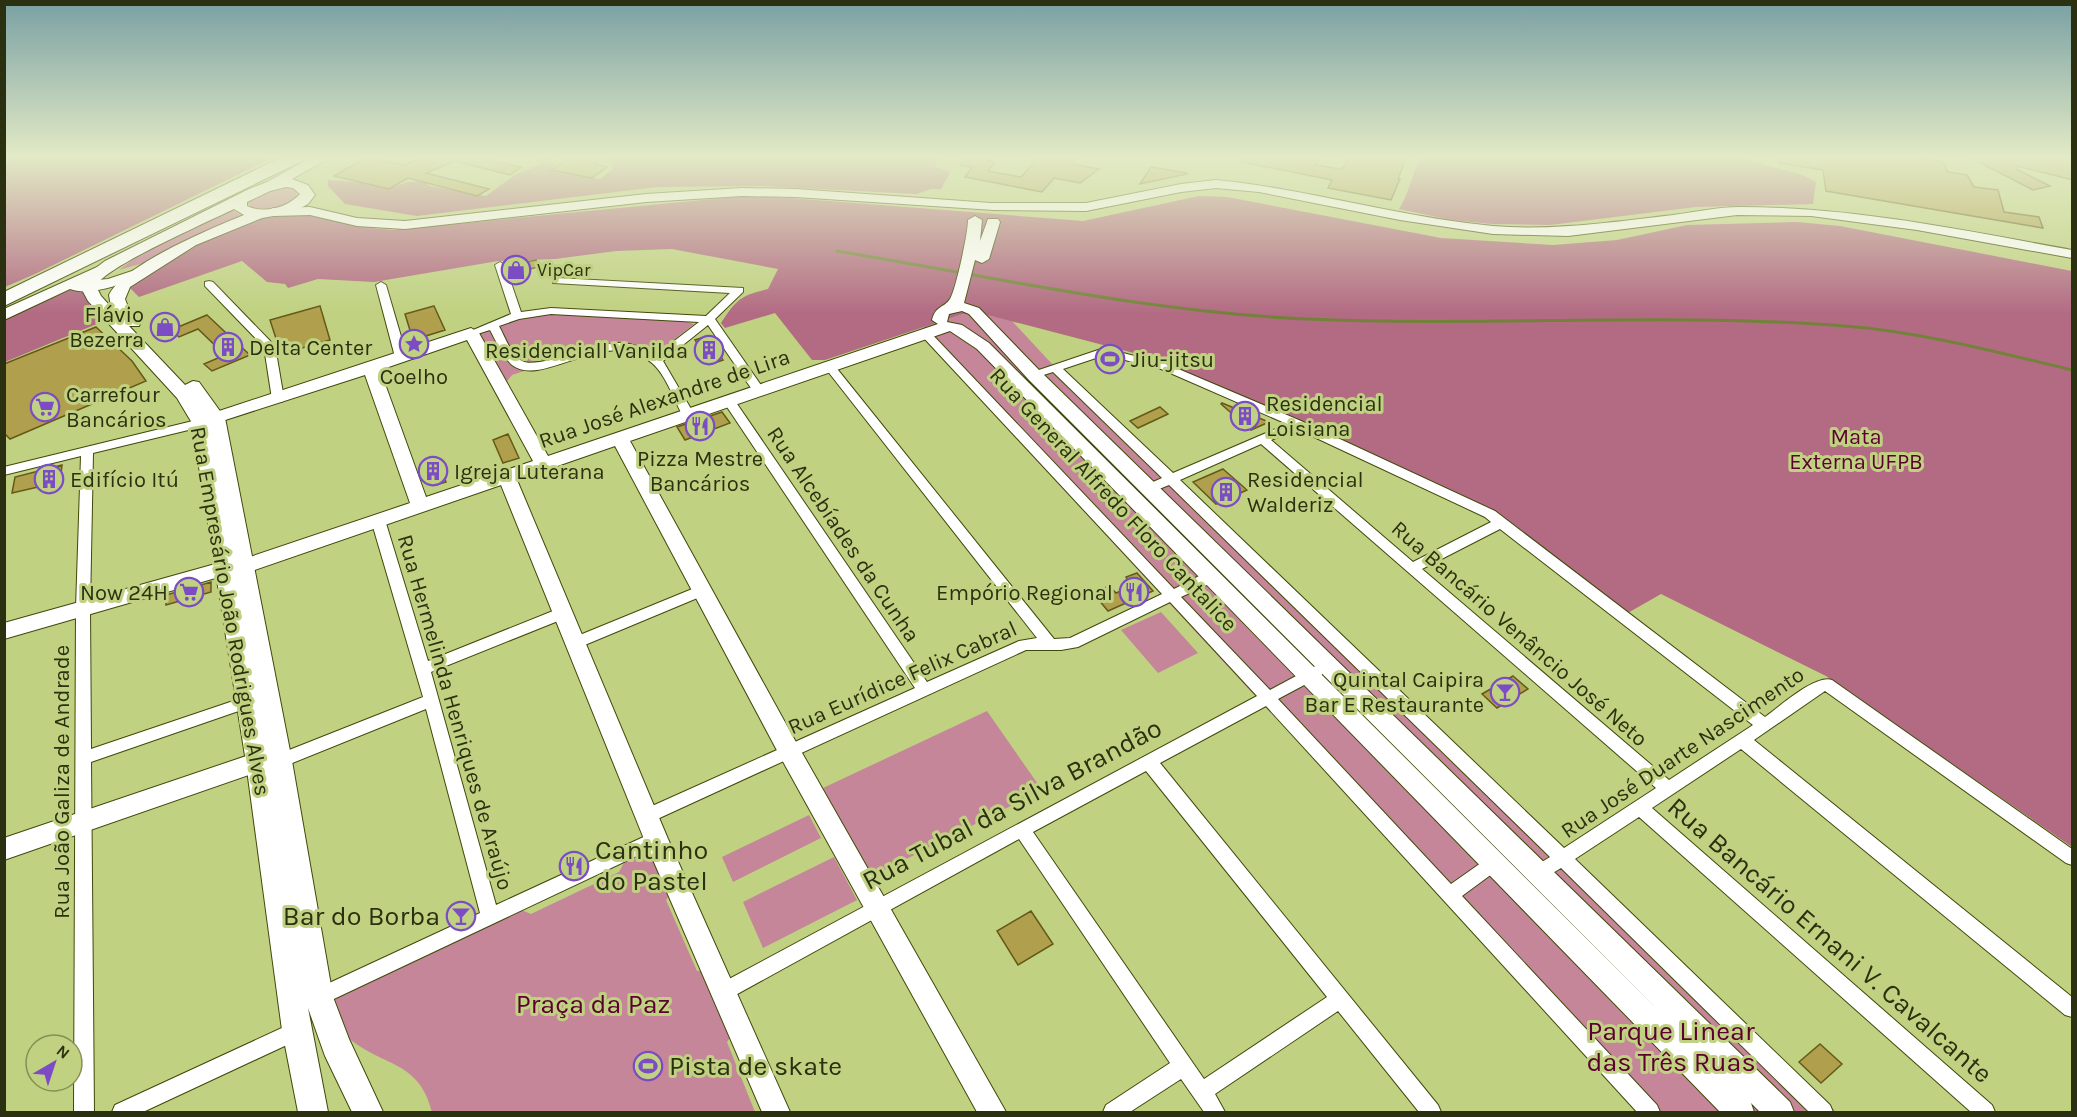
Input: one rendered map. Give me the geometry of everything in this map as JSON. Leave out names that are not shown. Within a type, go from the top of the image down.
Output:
[{"type":"highway","points":[[4,294],[177,209]]},
{"type":"highway","points":[[4,300],[191,209]]},
{"type":"main road","points":[[88,286],[90,280],[111,264],[222,209]]},
{"type":"main road","points":[[242,209],[266,213]]},
{"type":"main road","name":"Rua Empresário João Rodrigues Alves","points":[[279,209],[191,242],[138,273],[117,292],[116,300],[118,307],[187,379],[208,421],[269,761],[319,997],[336,1045],[369,1113]]},
{"type":"main road","name":"Rua Empresário João Rodrigues Alves","points":[[88,286],[94,298],[208,421]]},
{"type":"main road","name":"Rua Empresário João Rodrigues Alves","points":[[234,567],[248,702],[269,761],[297,1030],[313,1113]]},
{"type":"street","points":[[330,209],[340,216]]},
{"type":"street","points":[[266,213],[297,210],[379,224],[433,223],[551,209]]},
{"type":"street","points":[[964,209],[986,218],[1041,209]]},
{"type":"street","points":[[1365,209],[1493,230],[1568,232],[1737,211],[1811,212],[1917,226],[2073,254]]},
{"type":"street","points":[[941,323],[972,324],[977,318],[969,303],[986,218]]},
{"type":"street","points":[[4,315],[111,264]]},
{"type":"street","points":[[500,265],[518,316]]},
{"type":"street","points":[[53,293],[110,283],[138,273]]},
{"type":"street","points":[[557,281],[739,290],[709,319],[657,360]]},
{"type":"street","points":[[209,284],[269,346],[278,399]]},
{"type":"street","points":[[381,285],[401,357]]},
{"type":"street","points":[[941,323],[957,301],[969,303]]},
{"type":"street","name":"Rua General Alfredo Floro Cantalice","points":[[969,303],[1034,375],[1148,489],[1318,671]]},
{"type":"street","points":[[4,471],[208,421],[371,368],[518,316],[551,311],[577,311],[709,319]]},
{"type":"street","points":[[709,319],[759,391]]},
{"type":"street","name":"Rua General Alfredo Floro Cantalice","points":[[941,323],[982,346],[1210,577],[1318,671]]},
{"type":"street","name":"Rua General Alfredo Floro Cantalice","points":[[941,323],[1171,595],[1650,1113]]},
{"type":"street","name":"Rua José Alexandre de Lira","points":[[4,631],[234,567],[378,520],[830,367],[941,323]]},
{"type":"street","points":[[493,325],[515,361],[523,366],[541,364],[598,349],[620,346],[636,349],[657,360],[688,414]]},
{"type":"street","points":[[471,333],[543,464]]},
{"type":"street","points":[[1034,375],[1104,351],[1165,367],[1297,424],[1502,522],[1765,725]]},
{"type":"street","points":[[830,367],[1050,644]]},
{"type":"street","points":[[371,368],[420,506]]},
{"type":"street","name":"Rua General Alfredo Floro Cantalice","points":[[1055,368],[1337,638],[1823,1113]]},
{"type":"street","name":"Rua Alcebíades da Cunha","points":[[729,401],[924,690]]},
{"type":"street","points":[[1148,489],[1297,424]]},
{"type":"street","points":[[1069,436],[1088,428]]},
{"type":"street","points":[[620,438],[789,751],[992,1113]]},
{"type":"street","name":"Rua Bancário Venâncio José Neto","points":[[1262,439],[1668,789]]},
{"type":"street","name":"Rua João Galiza de Andrade","points":[[84,1113],[83,608],[87,451]]},
{"type":"street","points":[[507,477],[652,828],[776,1113]]},
{"type":"street","name":"Rua Hermelinda Henriques de Araújo","points":[[378,520],[432,700],[490,916]]},
{"type":"street","points":[[1413,568],[1502,522]]},
{"type":"street","name":"Rua Eurídice Felix Cabral","points":[[319,997],[490,916],[789,751],[1024,645],[1063,646],[1073,643],[1210,577]]},
{"type":"street","points":[[575,643],[702,590]]},
{"type":"street","points":[[423,669],[563,613]]},
{"type":"street","points":[[1318,671],[1494,863],[1740,1113]]},
{"type":"street","points":[[1318,671],[1538,874],[1780,1113]]},
{"type":"street","name":"Rua Tubal da Silva Brandão","points":[[723,993],[877,907],[1318,671]]},
{"type":"street","name":"Rua José Duarte Nascimento","points":[[1538,874],[1765,725],[1820,686],[1827,684],[2073,858]]},
{"type":"street","points":[[4,849],[269,761],[432,700]]},
{"type":"street","points":[[84,758],[248,702]]},
{"type":"street","points":[[1742,740],[2073,1008]]},
{"type":"street","points":[[1149,762],[1431,1113]]},
{"type":"street","name":"Rua Bancário Ernani V. Cavalcante","points":[[1640,808],[1985,1113]]},
{"type":"street","points":[[1022,830],[1215,1113]]},
{"type":"street","points":[[1450,896],[1494,863]]},
{"type":"street","points":[[1201,1092],[1340,999]]},
{"type":"street","points":[[122,1113],[297,1030]]},
{"type":"street","points":[[1113,1113],[1183,1066]]},
{"type":"green space","points":[[5,209],[168,209],[35,274],[5,287]]},
{"type":"green space","points":[[376,209],[474,209],[417,216]]},
{"type":"green space","name":"Mata Externa UFPB","points":[[608,209],[933,209],[1083,221],[1138,209],[1290,209],[1441,238],[1553,245],[1617,240],[1687,225],[1797,222],[1840,226],[2072,271],[2072,847],[1826,676],[1661,594],[1626,614],[1499,517],[1284,415],[1149,357],[980,313],[963,314],[825,360],[812,360],[775,313],[725,328],[721,323],[740,300],[768,289],[778,269],[672,249],[616,251],[555,259],[498,261],[374,282],[318,279],[288,288],[285,284],[267,282],[242,261],[139,297],[130,288],[138,279],[178,253],[260,217],[294,214],[319,215],[360,227],[393,230]]},
{"type":"green space","points":[[1400,209],[1679,209],[1550,225],[1492,224],[1451,220]]},
{"type":"green space","points":[[232,210],[245,217],[147,262],[119,270],[159,244]]},
{"type":"green space","points":[[69,289],[85,289],[89,304],[104,321],[5,362],[5,317]]},
{"type":"green space","name":"Parque Linear das Três Ruas","points":[[980,313],[1012,321],[1052,364],[1836,1112],[1642,1112],[1010,432],[923,327],[963,314]]},
{"type":"green space","points":[[544,314],[684,321],[694,324],[657,353],[627,343],[600,343],[532,363],[518,362],[498,329],[498,325]]},
{"type":"green space","points":[[488,330],[511,365],[516,368],[536,367],[512,375],[504,385],[479,333]]},
{"type":"green space","points":[[1161,612],[1198,653],[1158,673],[1121,630]]},
{"type":"green space","points":[[987,711],[1042,790],[871,877],[823,788]]},
{"type":"green space","points":[[809,815],[821,838],[733,882],[722,857]]},
{"type":"green space","name":"Praça da Paz","points":[[655,846],[674,889],[666,900],[697,971],[709,971],[734,1031],[727,1042],[755,1112],[432,1112],[426,1095],[410,1074],[364,1049],[351,1040],[340,1027],[328,999],[519,909],[531,914],[619,872],[627,857]]},
{"type":"green space","points":[[834,857],[857,900],[763,948],[743,902]]},
{"type":"building","points":[[1932,209],[2003,209],[2004,212],[2039,217],[2043,228]]},
{"type":"building","name":"VipCar","points":[[536,260],[538,267],[510,274],[507,265]]},
{"type":"building","points":[[320,306],[330,340],[281,354],[270,320]]},
{"type":"building","points":[[434,306],[445,330],[413,340],[405,314]]},
{"type":"building","name":"Delta Center","points":[[207,315],[250,355],[212,371],[204,364],[225,355],[198,329],[179,337],[171,330]]},
{"type":"building","name":"Carrefour Bancários","points":[[96,327],[132,361],[146,381],[10,439],[4,433],[4,364]]},
{"type":"building","name":"Residenciall Vanilda","points":[[708,336],[723,360],[711,364],[695,340]]},
{"type":"building","name":"Residencial Loisiana","points":[[1222,403],[1269,422],[1251,430]]},
{"type":"building","points":[[1160,407],[1168,414],[1138,428],[1130,421]]},
{"type":"building","name":"Pizza Mestre Bancários","points":[[722,412],[730,423],[685,440],[677,427]]},
{"type":"building","points":[[508,434],[519,458],[503,463],[493,440]]},
{"type":"building","name":"Igreja Luterana","points":[[438,460],[446,482],[436,485],[428,483],[424,468],[428,463]]},
{"type":"building","name":"Edifício Itú","points":[[62,465],[60,482],[12,493],[15,477]]},
{"type":"building","points":[[1223,469],[1247,490],[1216,504],[1193,482]]},
{"type":"building","name":"Empório Regional","points":[[1137,573],[1153,591],[1108,611],[1093,593],[1109,586],[1116,593],[1133,586],[1126,577]]},
{"type":"building","name":"Now 24H","points":[[211,582],[211,592],[166,605],[166,595]]},
{"type":"building","name":"Quintal Caipira Bar E Restaurante","points":[[1513,676],[1528,689],[1497,708],[1482,694]]},
{"type":"building","points":[[1031,911],[1053,944],[1018,965],[997,931]]},
{"type":"building","points":[[1820,1044],[1842,1064],[1821,1083],[1799,1062]]},
{"type":"waterway","points":[[837,251],[1071,292],[1247,315],[1374,321],[1711,320],[1845,326],[1931,338],[2072,370]]},
{"type":"place","name":"VipCar","points":[[516,270]]},
{"type":"place","name":"Flávio Bezerra","points":[[165,327]]},
{"type":"place","name":"Coelho","points":[[414,344]]},
{"type":"place","name":"Delta Center","points":[[228,347]]},
{"type":"place","name":"Residenciall Vanilda","points":[[709,350]]},
{"type":"place","name":"Jiu-jitsu","points":[[1110,359]]},
{"type":"place","name":"Carrefour Bancários","points":[[45,407]]},
{"type":"place","name":"Residencial Loisiana","points":[[1245,416]]},
{"type":"place","name":"Pizza Mestre Bancários","points":[[700,426]]},
{"type":"place","name":"Igreja Luterana","points":[[433,471]]},
{"type":"place","name":"Edifício Itú","points":[[49,479]]},
{"type":"place","name":"Residencial Walderiz","points":[[1226,492]]},
{"type":"place","name":"Now 24H","points":[[189,592]]},
{"type":"place","name":"Empório Regional","points":[[1134,592]]},
{"type":"place","name":"Quintal Caipira Bar E Restaurante","points":[[1505,692]]},
{"type":"place","name":"Cantinho do Pastel","points":[[574,866]]},
{"type":"place","name":"Bar do Borba","points":[[461,916]]},
{"type":"place","name":"Pista de skate","points":[[648,1066]]}]
